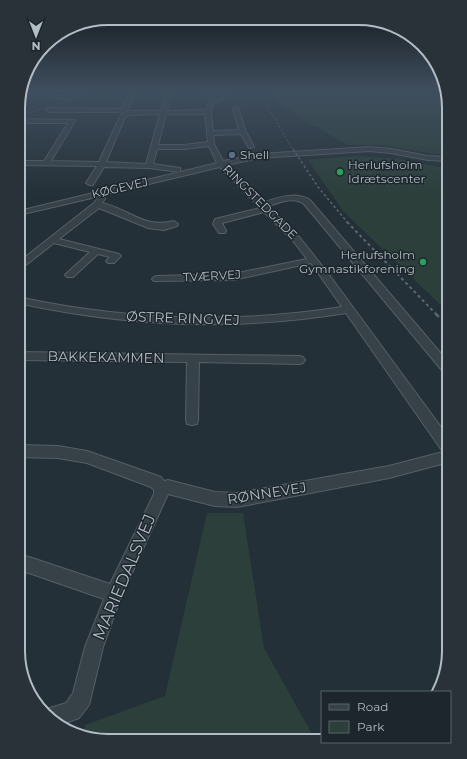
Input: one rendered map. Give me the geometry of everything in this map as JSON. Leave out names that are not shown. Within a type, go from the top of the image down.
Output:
[{"type":"street","points":[[46,163],[69,126]]},
{"type":"street","points":[[90,183],[102,164],[118,126]]},
{"type":"street","points":[[149,166],[160,126]]},
{"type":"street","name":"RINGSTEDGADE","points":[[209,126],[212,144],[221,164],[297,240],[349,309],[442,439]]},
{"type":"street","points":[[241,126],[251,147]]},
{"type":"street","points":[[210,133],[243,132]]},
{"type":"street","points":[[154,147],[184,147],[212,144]]},
{"type":"street","name":"KØGEVEJ","points":[[25,212],[260,156],[369,149],[442,159]]},
{"type":"street","points":[[238,160],[251,162],[285,162]]},
{"type":"street","points":[[25,163],[149,166],[177,170]]},
{"type":"street","points":[[25,261],[98,205],[101,199],[98,194]]},
{"type":"street","points":[[222,231],[217,224],[218,221],[293,198],[304,199],[442,363]]},
{"type":"street","points":[[98,205],[104,206],[148,225],[164,227],[174,224]]},
{"type":"street","points":[[52,240],[116,256],[111,261]]},
{"type":"street","points":[[70,275],[96,251]]},
{"type":"street","name":"TVÆRVEJ","points":[[157,279],[233,277],[313,260]]},
{"type":"street","name":"ØSTRE RINGVEJ","points":[[25,301],[65,309],[111,315],[169,320],[276,319],[349,309]]},
{"type":"street","name":"BAKKEKAMMEN","points":[[25,356],[299,360]]},
{"type":"street","points":[[192,420],[193,359]]},
{"type":"street","name":"RØNNEVEJ","points":[[25,451],[58,452],[87,457],[156,482],[161,488],[168,487],[215,499],[236,500],[389,472],[442,458]]},
{"type":"street","name":"MARIEDALSVEJ","points":[[57,716],[72,711],[82,698],[94,647],[114,594],[161,494],[161,488]]},
{"type":"street","points":[[25,564],[114,594]]},
{"type":"green space","points":[[317,126],[442,126],[442,154],[382,145],[347,145]]},
{"type":"green space","name":"Herlufsholm Gymnastikforening","points":[[356,156],[398,159],[442,167],[442,306],[343,211],[308,160]]},
{"type":"green space","points":[[207,513],[243,513],[264,648],[312,734],[108,734],[85,730],[85,725],[165,696]]},
{"type":"railway","points":[[279,126],[293,150]]},
{"type":"railway","points":[[293,149],[318,187],[348,223]]},
{"type":"railway","points":[[347,222],[437,315]]},
{"type":"railway","points":[[437,315],[442,320]]},
{"type":"place","name":"Shell","points":[[232,155]]},
{"type":"place","name":"Herlufsholm Idrætscenter","points":[[340,172]]},
{"type":"place","name":"Herlufsholm Gymnastikforening","points":[[423,262]]}]
